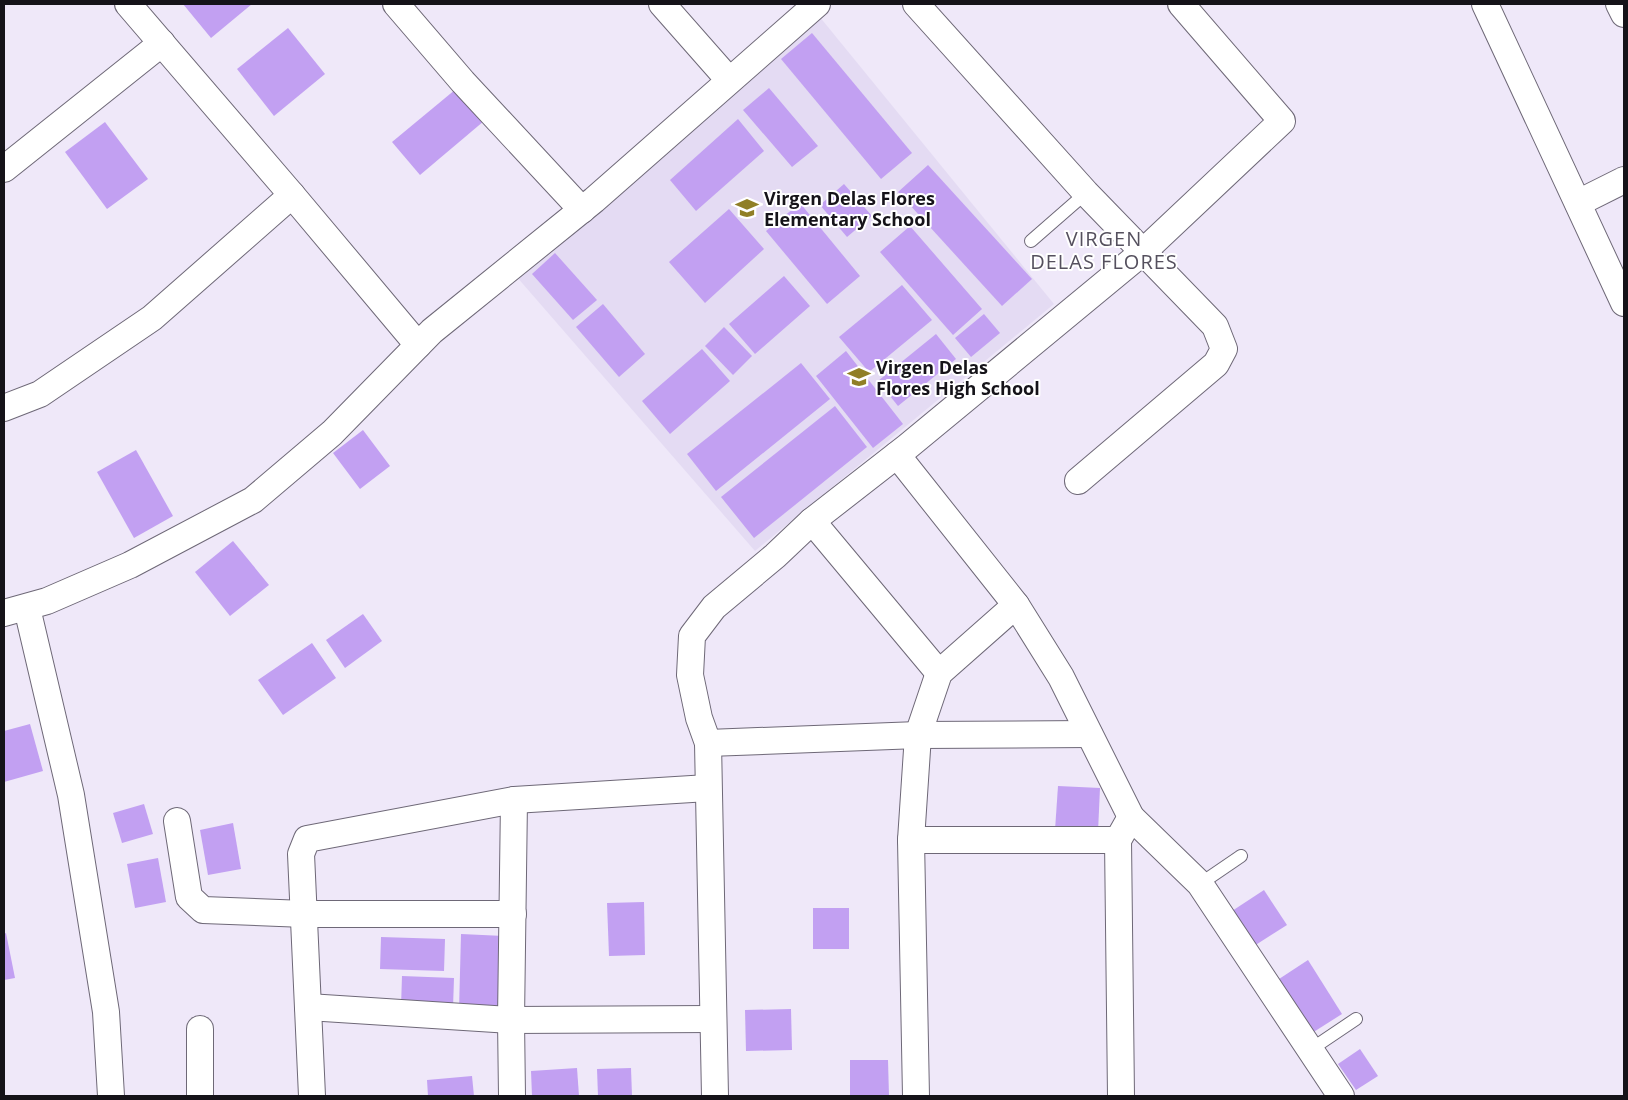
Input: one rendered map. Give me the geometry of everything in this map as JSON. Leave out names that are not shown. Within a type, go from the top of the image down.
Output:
[{"type":"street","points":[[128,4],[418,345]]},
{"type":"street","points":[[396,4],[463,82],[582,210]]},
{"type":"street","points":[[662,4],[729,80]]},
{"type":"street","points":[[111,1096],[106,1012],[71,795],[15,611],[46,601],[130,565],[253,500],[332,433],[432,331],[582,210],[817,4]]},
{"type":"street","points":[[916,4],[1086,193],[1215,326],[1224,349],[1216,364],[1078,481]]},
{"type":"street","points":[[715,1096],[708,743],[699,718],[690,675],[692,636],[714,607],[775,556],[812,521],[897,455],[1143,252],[1282,121],[1180,4]]},
{"type":"street","points":[[1485,4],[1624,303]]},
{"type":"street","points":[[1620,4],[1624,14]]},
{"type":"street","points":[[4,169],[162,42]]},
{"type":"street","points":[[1578,203],[1624,180]]},
{"type":"street","points":[[4,408],[40,394],[152,318],[292,195]]},
{"type":"street","points":[[897,455],[1016,605],[1061,678],[1131,817],[1200,884],[1341,1096]]},
{"type":"street","points":[[812,521],[939,673]]},
{"type":"street","points":[[916,1096],[911,840],[918,735],[939,673],[1016,605]]},
{"type":"street","points":[[708,743],[918,735],[1089,734]]},
{"type":"street","points":[[312,1096],[301,854],[307,839],[514,800],[708,788]]},
{"type":"street","points":[[512,1096],[511,1020],[514,800]]},
{"type":"street","points":[[1121,1096],[1118,840],[1131,817]]},
{"type":"street","points":[[177,821],[189,896],[203,910],[305,914],[513,914]]},
{"type":"street","points":[[911,840],[1118,840]]},
{"type":"street","points":[[308,1007],[511,1020],[713,1019]]},
{"type":"street","points":[[200,1029],[200,1096]]},
{"type":"lane","points":[[1032,241],[1086,193]]},
{"type":"lane","points":[[1200,884],[1241,856]]},
{"type":"lane","points":[[1310,1050],[1356,1019]]},
{"type":"shaded area","name":"Virgen Delas Flores Elementary School","points":[[819,16],[1054,304],[755,551],[516,276]]},
{"type":"building","points":[[183,4],[252,4],[211,38]]},
{"type":"building","points":[[288,28],[325,74],[274,116],[237,69]]},
{"type":"building","points":[[812,33],[912,153],[881,179],[781,59]]},
{"type":"building","points":[[769,88],[818,146],[792,167],[743,110]]},
{"type":"building","points":[[456,89],[484,121],[420,175],[392,142]]},
{"type":"building","points":[[738,119],[764,151],[696,211],[670,180]]},
{"type":"building","points":[[105,122],[148,179],[107,209],[65,152]]},
{"type":"building","points":[[928,165],[1032,279],[1002,306],[898,192]]},
{"type":"building","points":[[844,184],[872,216],[847,237],[820,205]]},
{"type":"building","points":[[800,203],[860,276],[827,304],[766,231]]},
{"type":"building","points":[[729,209],[764,249],[705,303],[669,262]]},
{"type":"building","points":[[910,226],[982,309],[953,335],[880,252]]},
{"type":"building","points":[[555,253],[597,300],[573,320],[532,274]]},
{"type":"building","points":[[784,276],[810,306],[755,354],[729,324]]},
{"type":"building","points":[[902,285],[932,320],[869,372],[839,337]]},
{"type":"building","points":[[603,304],[645,354],[619,377],[576,327]]},
{"type":"building","points":[[984,314],[1000,333],[971,357],[955,338]]},
{"type":"building","points":[[724,327],[752,356],[733,375],[705,346]]},
{"type":"building","points":[[936,334],[956,359],[898,406],[878,381]]},
{"type":"building","points":[[702,349],[730,381],[670,434],[642,401]]},
{"type":"building","points":[[846,351],[903,424],[873,448],[816,376]]},
{"type":"building","points":[[801,363],[830,399],[716,491],[687,454]]},
{"type":"building","points":[[835,406],[867,447],[754,538],[721,497]]},
{"type":"building","points":[[363,430],[390,466],[360,489],[333,453]]},
{"type":"building","points":[[136,450],[173,516],[134,538],[97,472]]},
{"type":"building","points":[[233,541],[269,585],[230,616],[195,572]]},
{"type":"building","points":[[363,614],[382,641],[345,668],[326,640]]},
{"type":"building","points":[[312,643],[336,678],[283,715],[258,680]]},
{"type":"building","points":[[30,724],[43,771],[4,782],[4,731]]},
{"type":"building","points":[[1058,786],[1100,788],[1098,832],[1055,830]]},
{"type":"building","points":[[144,804],[153,834],[122,843],[113,813]]},
{"type":"building","points":[[233,823],[241,869],[208,875],[200,830]]},
{"type":"building","points":[[158,858],[166,902],[135,908],[127,864]]},
{"type":"building","points":[[1264,890],[1287,925],[1254,946],[1232,911]]},
{"type":"building","points":[[644,902],[645,955],[609,956],[607,903]]},
{"type":"building","points":[[813,908],[849,908],[849,949],[813,949]]},
{"type":"building","points":[[6,933],[15,978],[4,980],[4,934]]},
{"type":"building","points":[[461,934],[504,936],[501,1013],[459,1011]]},
{"type":"building","points":[[381,937],[445,939],[444,971],[380,969]]},
{"type":"building","points":[[1308,960],[1342,1014],[1312,1033],[1279,979]]},
{"type":"building","points":[[402,976],[454,978],[453,1008],[401,1007]]},
{"type":"building","points":[[791,1009],[792,1050],[746,1051],[745,1010]]},
{"type":"building","points":[[1360,1049],[1378,1076],[1356,1090],[1338,1064]]},
{"type":"building","points":[[850,1060],[888,1060],[889,1096],[850,1096]]},
{"type":"building","points":[[577,1068],[579,1096],[532,1096],[531,1071]]},
{"type":"building","points":[[631,1068],[632,1096],[598,1096],[597,1069]]},
{"type":"building","points":[[472,1076],[474,1096],[428,1096],[427,1080]]},
{"type":"place","name":"Virgen Delas Flores Elementary School","points":[[747,208]]},
{"type":"place","name":"Virgen Delas Flores High School","points":[[859,377]]},
{"type":"district","name":"VIRGEN DELAS FLORES","points":[[1104,250]]}]
